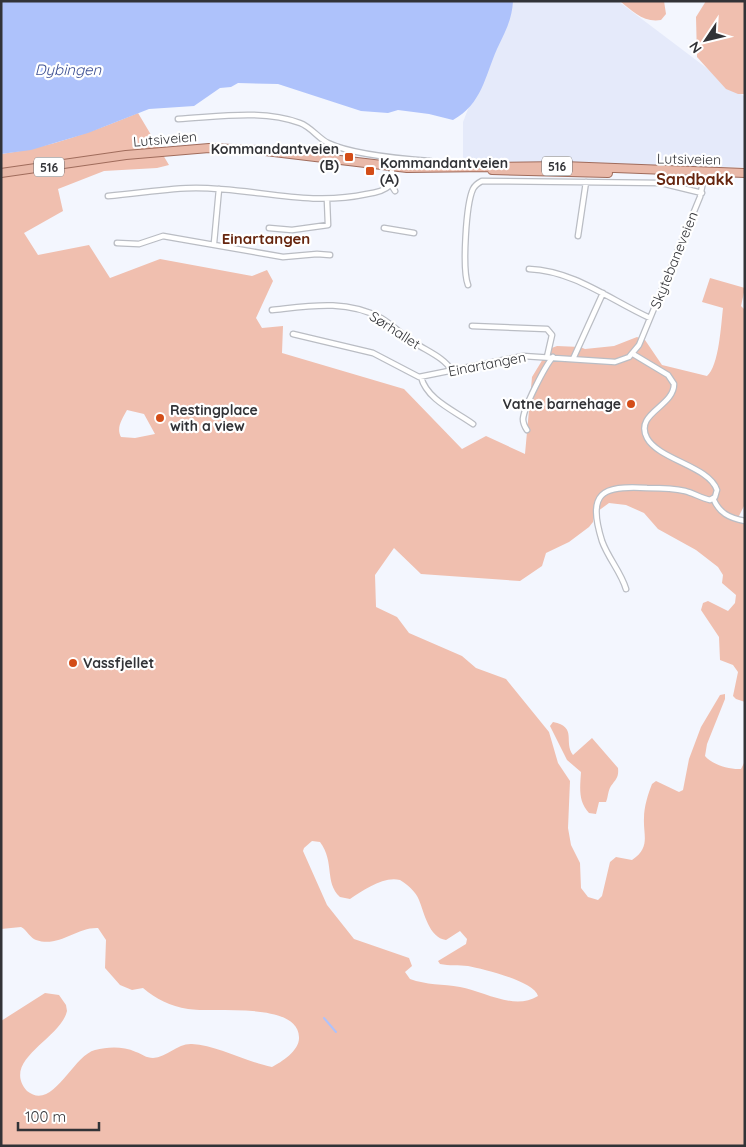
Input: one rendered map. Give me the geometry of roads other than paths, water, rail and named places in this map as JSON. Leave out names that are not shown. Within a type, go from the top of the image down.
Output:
[{"type":"main road","name":"Lutsiveien","points":[[1,173],[126,155],[192,148],[257,150],[392,167],[480,168],[518,172],[572,173],[633,171],[745,173]]},
{"type":"street","points":[[178,119],[249,116],[276,117],[301,123],[327,143],[389,157],[430,161]]},
{"type":"street","points":[[322,158],[327,143]]},
{"type":"street","points":[[108,196],[194,188],[327,200],[371,193],[386,188],[390,183],[392,167]]},
{"type":"street","name":"Skytebaneveien","points":[[634,354],[702,193],[705,172]]},
{"type":"street","points":[[468,285],[466,260],[467,233],[472,196],[477,184],[482,181],[669,184],[702,193]]},
{"type":"street","points":[[578,236],[586,182]]},
{"type":"street","points":[[390,183],[395,191]]},
{"type":"street","points":[[214,244],[219,189]]},
{"type":"street","points":[[269,228],[292,230],[328,225],[327,200]]},
{"type":"street","points":[[384,228],[414,233]]},
{"type":"street","points":[[117,243],[139,244],[163,236],[283,257],[317,254],[330,255]]},
{"type":"street","name":"Skytebaneveien","points":[[529,269],[556,273],[603,292],[650,318]]},
{"type":"street","points":[[573,360],[603,292]]},
{"type":"street","name":"Sørhallet","points":[[272,310],[329,304],[362,310],[384,320],[405,338],[444,361],[452,371]]},
{"type":"street","points":[[472,326],[547,329],[552,335],[547,357]]},
{"type":"street","points":[[293,334],[373,353],[414,376],[421,377],[424,385],[436,398],[473,424]]},
{"type":"street","points":[[634,354],[666,373],[674,384],[670,397],[645,421],[644,430],[647,439],[657,448],[713,482],[717,490],[713,498]]},
{"type":"street","name":"Einartangen","points":[[421,377],[523,356],[610,363],[623,360],[634,354]]},
{"type":"street","name":"Einartangen","points":[[526,430],[523,421],[526,411],[545,369],[553,357]]},
{"type":"street","points":[[626,589],[606,550],[599,529],[596,508],[602,495],[612,488],[624,486],[682,490],[705,499],[713,498]]},
{"type":"street","points":[[713,498],[718,509],[725,514],[745,520]]},
{"type":"water","name":"Dybingen","points":[[1,1],[513,1],[508,26],[477,98],[463,113],[453,120],[429,114],[398,110],[388,113],[361,111],[278,84],[238,83],[231,87],[220,88],[194,106],[149,109],[88,133],[31,150],[1,154]]},
{"type":"waterway","points":[[324,1018],[336,1032]]},
{"type":"place","name":"Kommandantveien (B)","points":[[349,157]]},
{"type":"place","name":"Kommandantveien (A)","points":[[370,171]]},
{"type":"place","name":"Vatne barnehage","points":[[631,404]]},
{"type":"place","name":"Restingplace with a view","points":[[160,418]]},
{"type":"place","name":"Vassfjellet","points":[[73,663]]},
{"type":"district","name":"Sandbakk","points":[[695,179]]},
{"type":"district","name":"Einartangen","points":[[266,238]]}]
